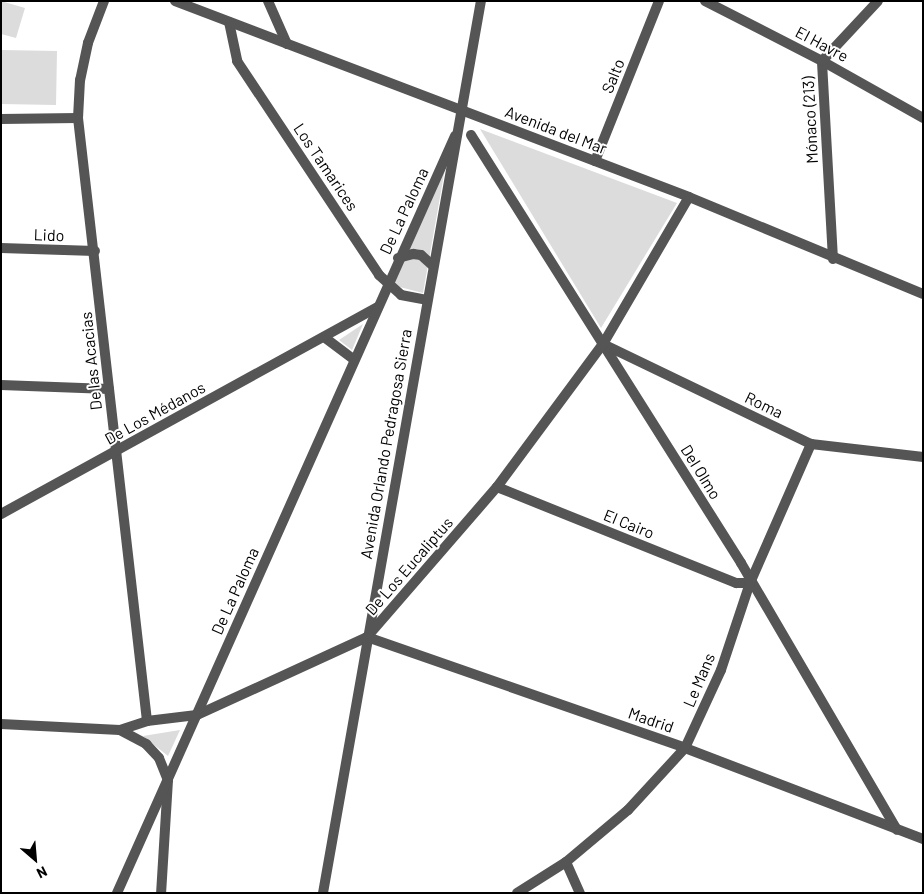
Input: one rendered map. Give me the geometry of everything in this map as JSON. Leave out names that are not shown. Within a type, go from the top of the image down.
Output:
[{"type":"street","name":"De las Acacias","points":[[104,1],[84,61],[78,118],[95,251],[147,721]]},
{"type":"street","name":"Avenida del Mar","points":[[175,1],[689,197],[833,259],[923,294]]},
{"type":"street","points":[[268,1],[287,44]]},
{"type":"street","name":"Avenida Orlando Pedragosa Sierra","points":[[323,893],[432,265],[481,1]]},
{"type":"street","name":"Salto","points":[[595,161],[659,1]]},
{"type":"street","name":"El Havre","points":[[705,1],[822,61],[923,118]]},
{"type":"street","name":"Mónaco (213)","points":[[833,259],[822,61],[878,1]]},
{"type":"street","name":"Los Tamarices","points":[[229,22],[237,61],[388,284],[401,295],[427,300]]},
{"type":"street","points":[[1,118],[78,118]]},
{"type":"street","name":"De La Paloma","points":[[117,893],[398,258],[456,133]]},
{"type":"street","name":"Del Olmo","points":[[471,135],[741,563],[750,583],[878,792],[897,830]]},
{"type":"street","name":"De Los Eucaliptus","points":[[1,724],[120,730],[147,721],[197,715],[367,637],[498,487],[604,344],[689,197]]},
{"type":"street","name":"Lido","points":[[1,248],[95,251]]},
{"type":"street","points":[[398,258],[413,254],[421,255],[432,265]]},
{"type":"street","points":[[378,304],[401,295]]},
{"type":"street","name":"De Los Médanos","points":[[1,514],[324,338],[378,304]]},
{"type":"street","points":[[324,338],[354,360]]},
{"type":"street","name":"Roma","points":[[604,344],[811,444],[923,457]]},
{"type":"street","points":[[1,385],[109,389]]},
{"type":"street","name":"Le Mans","points":[[517,893],[566,862],[628,810],[685,748],[722,670],[750,583],[811,444]]},
{"type":"street","name":"El Cairo","points":[[498,487],[736,583],[750,583]]},
{"type":"street","name":"Madrid","points":[[367,637],[685,748],[923,839]]},
{"type":"street","points":[[120,730],[146,744],[159,758],[168,780],[160,893]]},
{"type":"street","points":[[566,862],[580,893]]},
{"type":"shaded area","points":[[1,1],[25,8],[16,38],[1,34]]},
{"type":"shaded area","points":[[1,50],[57,51],[56,105],[1,104]]},
{"type":"shaded area","points":[[480,129],[677,203],[601,328]]},
{"type":"shaded area","points":[[445,169],[423,293],[392,285]]},
{"type":"shaded area","points":[[363,324],[352,350],[339,340]]},
{"type":"shaded area","points":[[180,730],[168,756],[143,736]]}]
